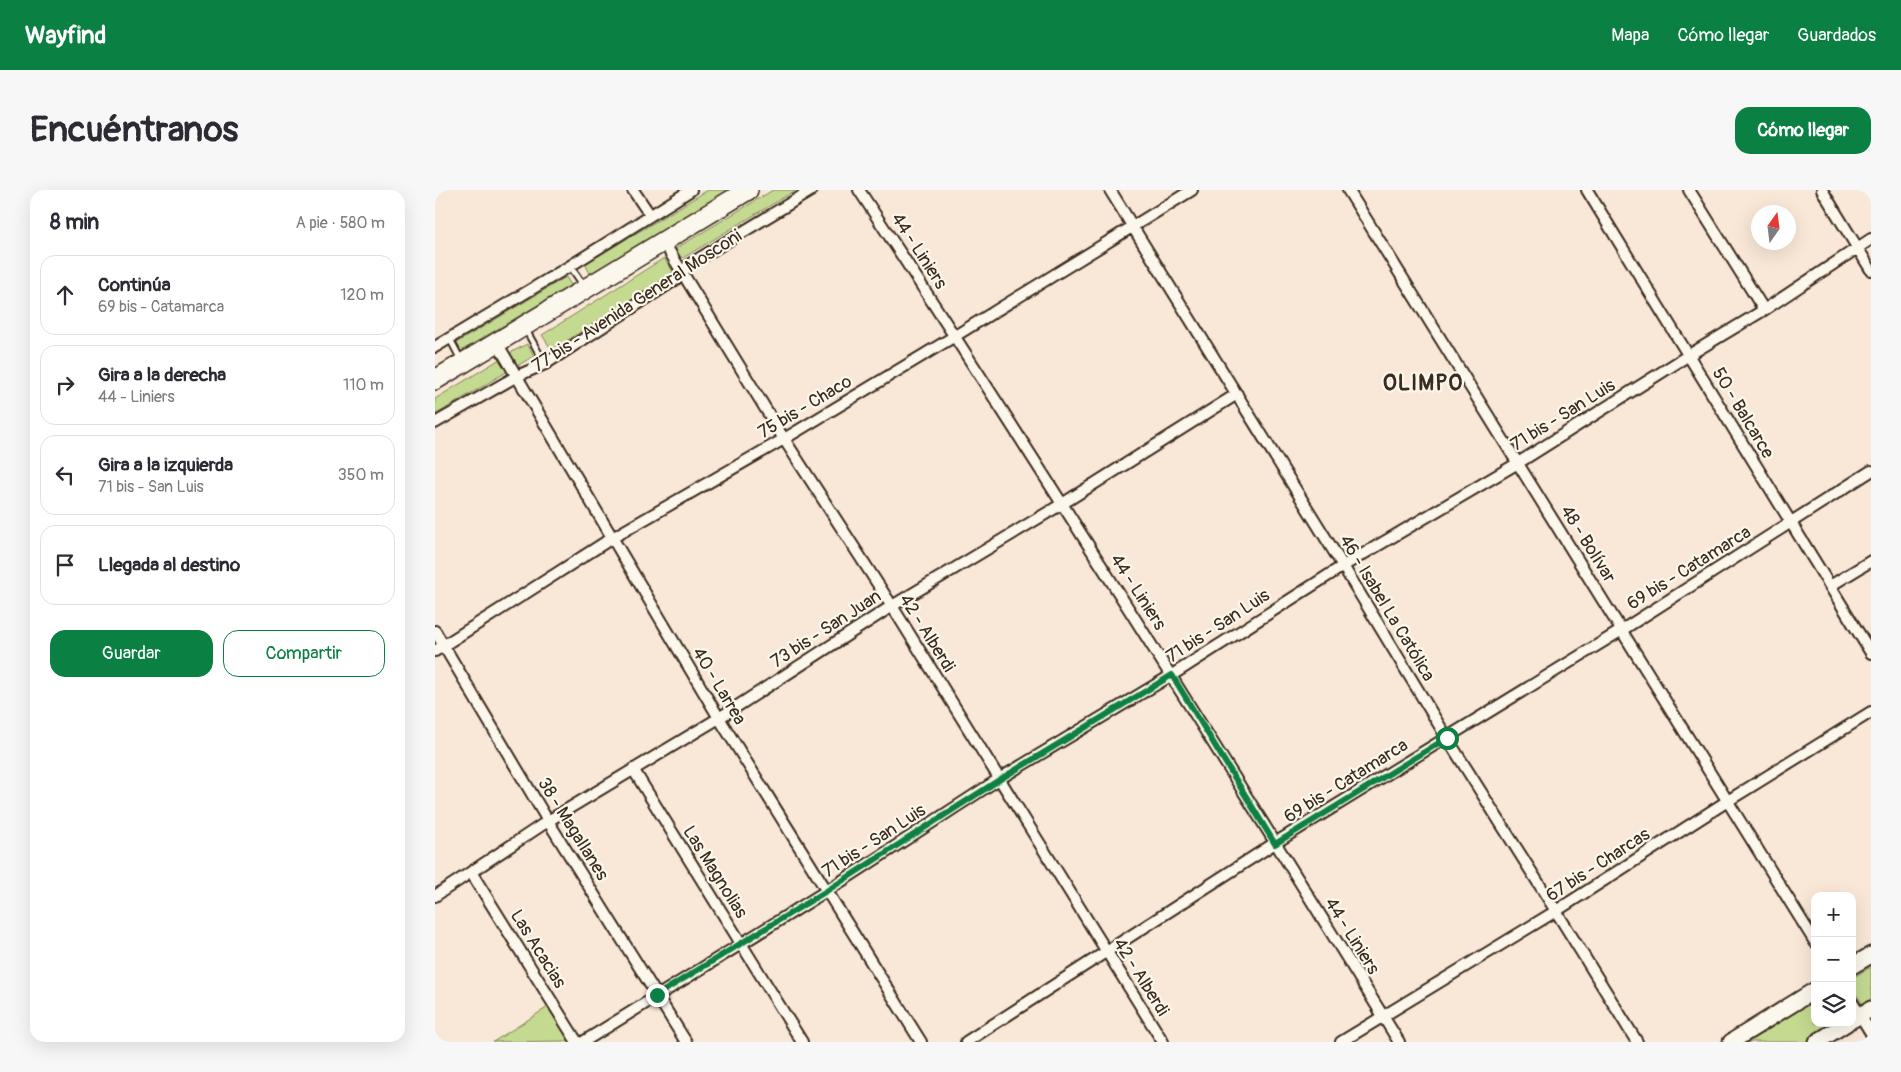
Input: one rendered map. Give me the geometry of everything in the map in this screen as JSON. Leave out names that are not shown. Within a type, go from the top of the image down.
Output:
[{"type":"highway","name":"77 bis - Avenida General Mosconi","points":[[435,380],[748,190]]},
{"type":"main road","points":[[1856,964],[1871,955]]},
{"type":"main road","points":[[1731,1042],[1811,992]]},
{"type":"main road","points":[[1817,1042],[1857,1014]]},
{"type":"street","points":[[633,190],[650,215]]},
{"type":"street","points":[[435,347],[570,266],[691,190]]},
{"type":"street","name":"77 bis - Avenida General Mosconi","points":[[435,423],[517,376],[545,364],[682,274],[690,264],[812,190]]},
{"type":"street","name":"44 - Liniers","points":[[859,190],[1172,675],[1399,1042]]},
{"type":"street","name":"46 - Isabel La Católica","points":[[1110,190],[1343,566],[1447,738],[1557,911],[1637,1042]]},
{"type":"street","name":"75 bis - Chaco","points":[[439,648],[612,538],[784,439],[1192,190]]},
{"type":"street","name":"48 - Bolívar","points":[[1348,190],[1622,630],[1726,802],[1812,937]]},
{"type":"street","name":"50 - Balcarce","points":[[1587,190],[1871,653]]},
{"type":"street","points":[[1689,190],[1764,310]]},
{"type":"street","points":[[1822,190],[1871,270]]},
{"type":"street","name":"71 bis - San Luis","points":[[583,1042],[828,890],[999,780],[1172,675],[1343,566],[1518,463],[1764,310],[1871,239]]},
{"type":"street","name":"42 - Alberdi","points":[[663,241],[784,439],[892,606],[1163,1042]]},
{"type":"street","name":"40 - Larrea","points":[[497,343],[719,718],[921,1042]]},
{"type":"street","name":"73 bis - San Juan","points":[[435,896],[548,821],[719,718],[892,606],[1062,504],[1237,394]]},
{"type":"street","name":"69 bis - Catamarca","points":[[966,1042],[1275,844],[1622,630],[1871,471]]},
{"type":"street","points":[[1831,586],[1871,561]]},
{"type":"street","name":"38 - Magallanes","points":[[435,631],[439,648],[686,1042]]},
{"type":"street","name":"67 bis - Charcas","points":[[1341,1042],[1557,911],[1726,802],[1871,712]]},
{"type":"street","name":"Las Magnolias","points":[[633,769],[802,1042]]},
{"type":"street","name":"Las Acacias","points":[[471,872],[577,1042]]},
{"type":"street","points":[[1857,1014],[1871,1033]]},
{"type":"lane","points":[[570,266],[585,288]]},
{"type":"lane","points":[[524,327],[545,364]]},
{"type":"lane","points":[[449,338],[463,363]]},
{"type":"green space","points":[[708,190],[731,190],[591,275],[585,264]]},
{"type":"green space","points":[[773,190],[796,190],[681,259],[675,249]]},
{"type":"green space","points":[[664,258],[674,273],[552,350],[542,335]]},
{"type":"green space","points":[[566,277],[571,285],[461,351],[456,343]]},
{"type":"green space","points":[[527,344],[534,356],[517,366],[510,353]]},
{"type":"green space","points":[[500,359],[508,371],[435,415],[435,399]]},
{"type":"green space","points":[[1871,967],[1871,1005],[1865,1008],[1856,994],[1856,976]]},
{"type":"green space","points":[[1811,1001],[1811,1027],[1831,1027],[1807,1042],[1745,1042]]},
{"type":"green space","points":[[548,1007],[570,1041],[493,1042]]},
{"type":"district","name":"OLIMPO","points":[[1423,383]]},
{"type":"route","points":[[657,995],[828,890],[999,780],[1172,675],[1275,844],[1447,738]]}]
